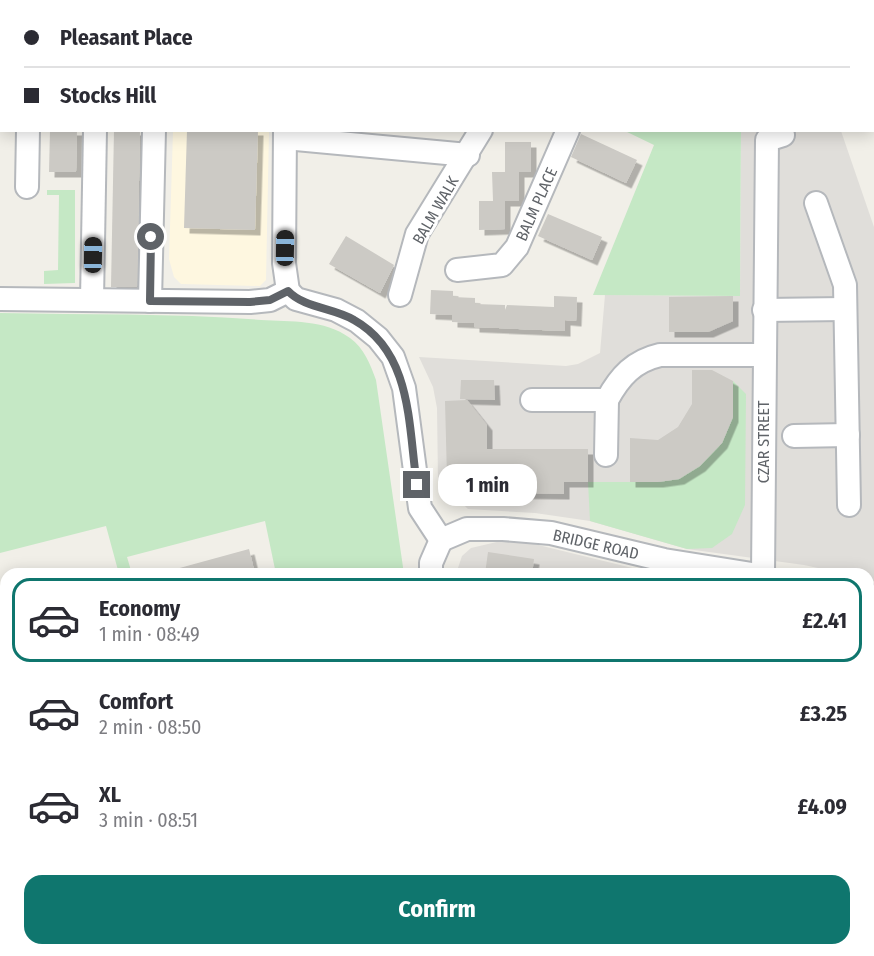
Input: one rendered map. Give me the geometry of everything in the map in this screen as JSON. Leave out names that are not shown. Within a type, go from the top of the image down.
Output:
[{"type":"street","points":[[27,187],[28,132]]},
{"type":"street","points":[[92,300],[95,132]]},
{"type":"street","points":[[150,301],[154,132]]},
{"type":"street","name":"BALM WALK","points":[[400,295],[417,234],[468,155],[480,132]]},
{"type":"street","name":"BALM PLACE","points":[[457,270],[502,265],[517,247],[567,132]]},
{"type":"street","points":[[431,568],[441,540],[420,508],[404,388],[393,357],[378,338],[357,321],[336,310],[296,299],[288,291],[284,263],[285,134],[468,155]]},
{"type":"street","name":"CZAR STREET","points":[[763,568],[767,140],[783,135]]},
{"type":"street","points":[[816,203],[845,285],[849,506]]},
{"type":"street","points":[[0,299],[250,302],[270,300],[288,291]]},
{"type":"street","points":[[764,310],[845,309]]},
{"type":"street","points":[[606,455],[607,400],[617,382],[644,359],[660,355],[764,355]]},
{"type":"street","points":[[532,400],[607,400]]},
{"type":"street","name":"CZAR STREET","points":[[794,436],[848,435]]},
{"type":"street","name":"BRIDGE ROAD","points":[[441,540],[467,529],[551,533],[664,560],[714,568]]},
{"type":"shaded area","points":[[173,132],[269,132],[266,280],[260,286],[181,284],[174,277],[169,259]]},
{"type":"shaded area","points":[[741,132],[841,132],[874,227],[874,568],[818,568],[687,549],[590,521],[535,513],[468,509],[438,480],[437,408],[433,387],[419,357],[566,366],[578,364],[600,353],[605,295],[740,296]]},
{"type":"shaded area","points":[[501,541],[530,543],[632,568],[458,568],[462,556],[471,548]]},
{"type":"green space","points":[[627,132],[741,132],[740,296],[593,295],[654,145]]},
{"type":"green space","points":[[47,190],[75,190],[75,283],[44,284],[44,271],[58,270],[59,195],[47,195]]},
{"type":"green space","points":[[0,313],[164,315],[318,324],[350,338],[363,351],[369,362],[376,380],[403,568],[275,568],[265,521],[127,557],[130,568],[117,568],[106,526],[0,553]]},
{"type":"green space","points":[[733,381],[746,394],[745,505],[732,534],[712,548],[687,549],[590,521],[588,482],[658,482],[679,479],[722,443],[733,417]]},
{"type":"building","points":[[50,132],[77,132],[76,172],[49,172]]},
{"type":"building","points":[[114,132],[140,132],[137,287],[111,287]]},
{"type":"building","points":[[187,132],[258,132],[255,230],[184,228]]},
{"type":"building","points":[[581,134],[637,160],[626,183],[571,157]]},
{"type":"building","points":[[505,142],[531,142],[531,172],[505,172]]},
{"type":"building","points":[[492,172],[519,172],[519,201],[505,201],[505,229],[479,230],[479,201],[493,201]]},
{"type":"building","points":[[548,214],[602,237],[592,260],[538,236]]},
{"type":"building","points":[[346,236],[394,265],[380,293],[329,264]]},
{"type":"building","points":[[431,290],[453,291],[453,297],[475,298],[475,304],[505,305],[505,310],[507,305],[554,307],[554,296],[577,297],[576,321],[565,320],[565,331],[474,327],[474,323],[452,322],[452,315],[430,314]]},
{"type":"building","points":[[733,296],[733,321],[708,332],[669,332],[669,297]]},
{"type":"building","points":[[692,370],[712,370],[733,381],[733,417],[722,443],[700,466],[679,479],[630,482],[630,438],[658,440],[678,427],[692,404]]},
{"type":"building","points":[[461,380],[494,380],[495,400],[460,399]]},
{"type":"building","points":[[467,400],[487,425],[487,449],[588,449],[588,482],[564,482],[564,494],[466,493],[447,478],[445,401]]},
{"type":"building","points":[[249,549],[254,568],[180,568]]},
{"type":"building","points":[[488,552],[534,559],[533,568],[486,568]]},
{"type":"route","points":[[151,237],[150,301],[250,302],[270,300],[288,291],[296,299],[336,310],[357,321],[378,338],[393,357],[404,388],[417,485]]}]
